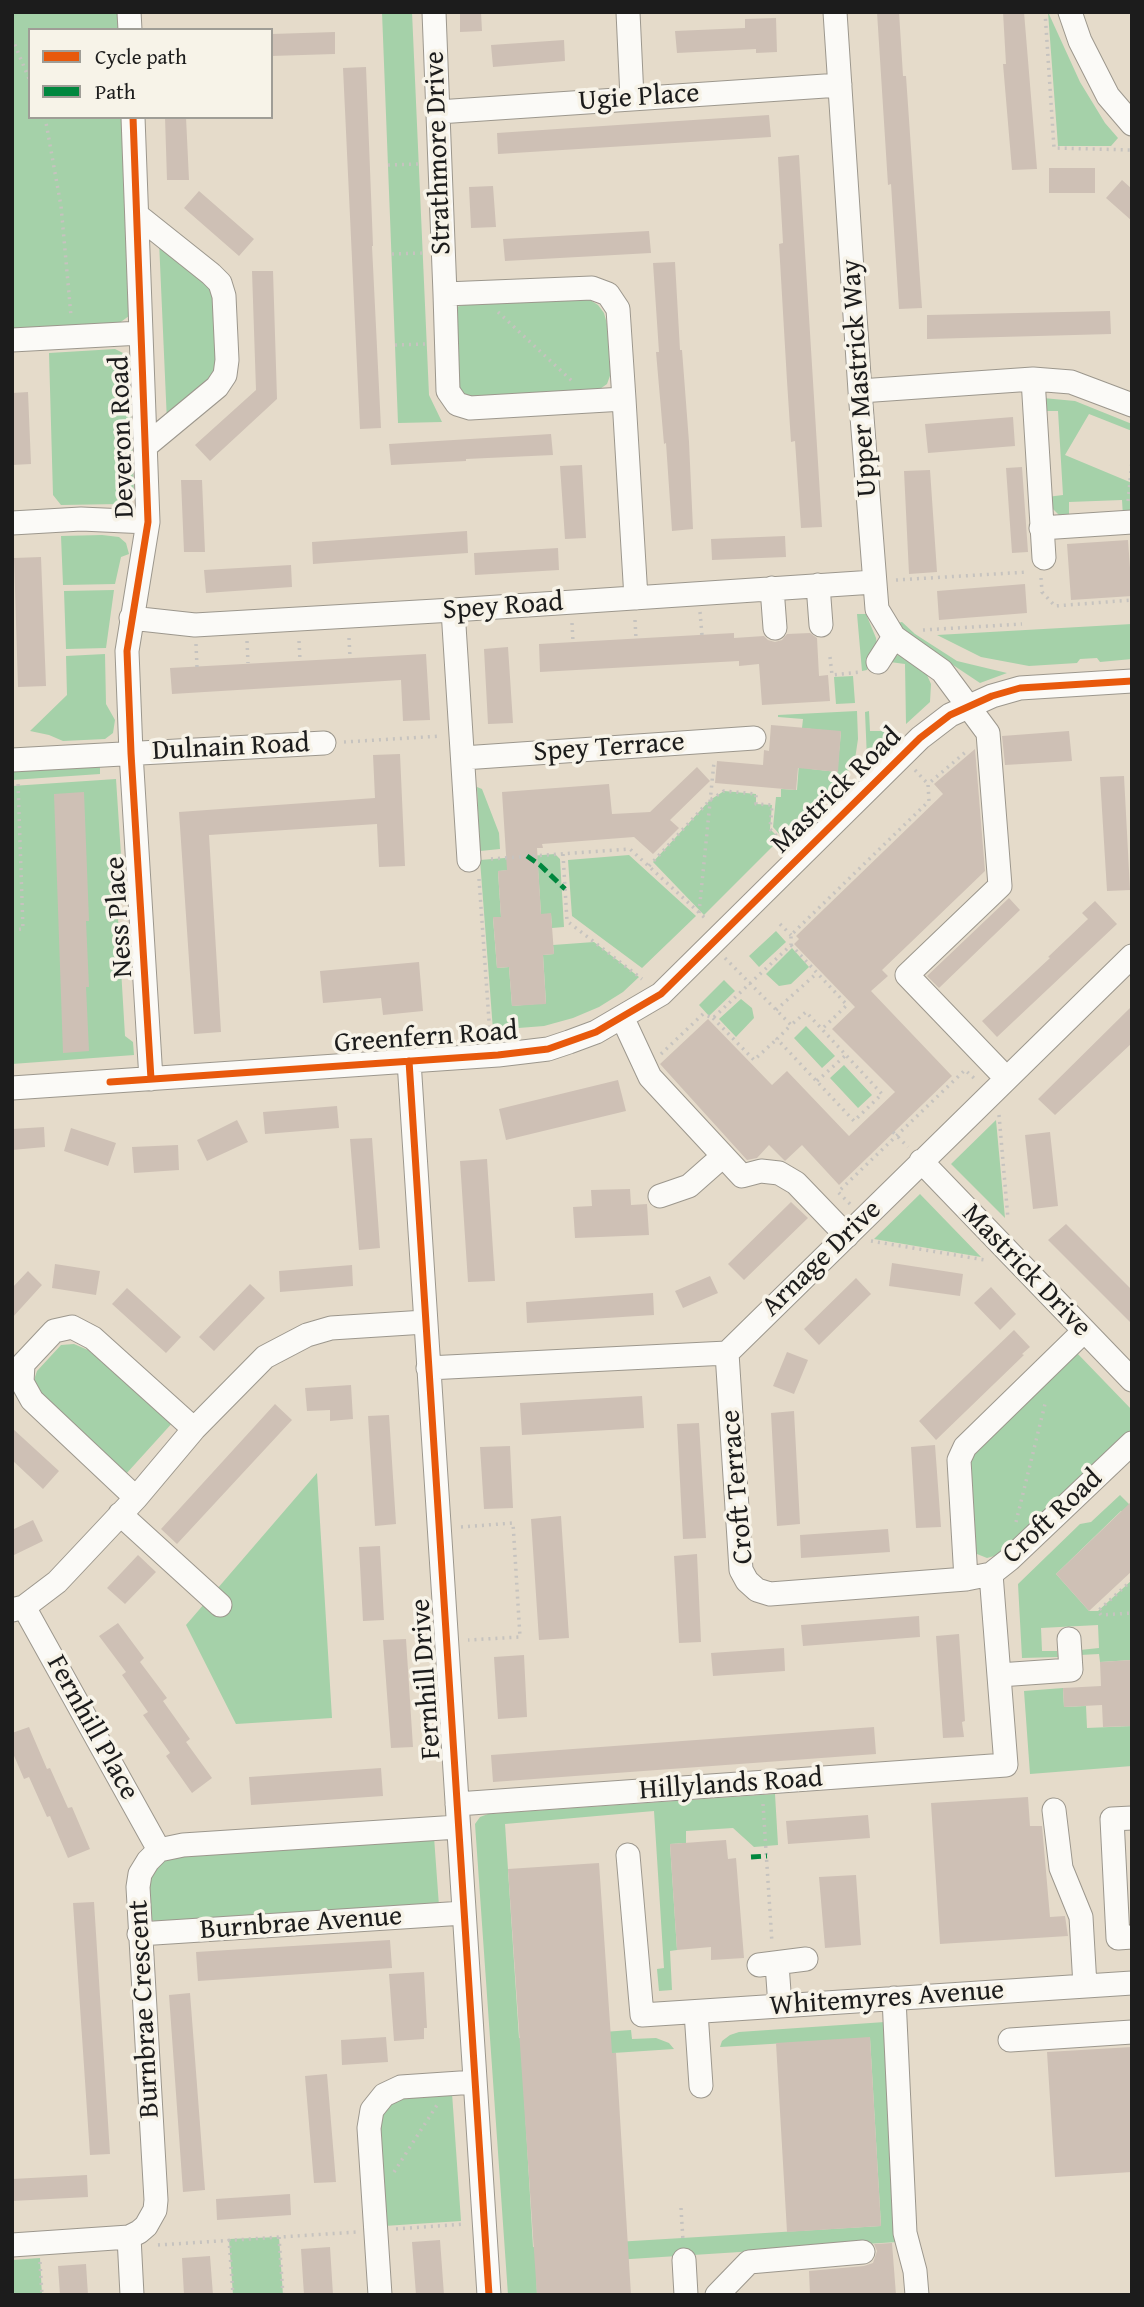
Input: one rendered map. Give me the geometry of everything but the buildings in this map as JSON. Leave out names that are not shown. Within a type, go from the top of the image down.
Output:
[{"type":"street","name":"Strathmore Drive","points":[[433,12],[449,391],[457,404],[470,408],[624,399]]},
{"type":"street","points":[[628,12],[632,98]]},
{"type":"street","name":"Upper Mastrick Way","points":[[835,12],[860,391],[884,581],[877,609],[894,637],[942,671],[988,733]]},
{"type":"street","points":[[1070,12],[1080,41],[1108,96],[1132,124]]},
{"type":"street","name":"Ugie Place","points":[[438,112],[840,85]]},
{"type":"street","name":"Deveron Road","points":[[131,753],[127,651],[148,522],[133,119]]},
{"type":"street","name":"Deveron Road","points":[[137,215],[220,283],[224,296],[227,360],[225,375],[217,387],[147,445]]},
{"type":"street","name":"Strathmore Drive","points":[[445,294],[592,288],[608,294],[618,309],[636,603]]},
{"type":"street","points":[[12,340],[141,333]]},
{"type":"street","points":[[860,391],[1033,379],[1071,382],[1132,405]]},
{"type":"street","points":[[1033,379],[1042,565]]},
{"type":"street","points":[[12,523],[81,519],[148,522]]},
{"type":"street","points":[[1041,528],[1130,522]]},
{"type":"street","name":"Spey Road","points":[[131,618],[195,625],[453,610],[636,603],[884,581]]},
{"type":"street","points":[[818,585],[821,625]]},
{"type":"street","points":[[772,589],[775,628]]},
{"type":"street","points":[[453,610],[463,758],[476,864]]},
{"type":"street","points":[[873,667],[894,637]]},
{"type":"street","name":"Mastrick Road","points":[[713,945],[920,738],[950,715],[992,696],[1020,688],[1132,681]]},
{"type":"street","points":[[988,733],[1000,886],[906,975],[1006,1078]]},
{"type":"street","name":"Spey Terrace","points":[[463,758],[754,738]]},
{"type":"street","name":"Dulnain Road","points":[[12,760],[324,743]]},
{"type":"street","name":"Ness Place","points":[[131,753],[151,1079]]},
{"type":"street","name":"Greenfern Road","points":[[12,1088],[498,1055],[548,1049],[623,1019],[661,995],[713,945]]},
{"type":"street","name":"Arnage Drive","points":[[727,1353],[858,1238],[915,1154],[1006,1078],[1132,956]]},
{"type":"street","points":[[623,1019],[644,1068],[742,1176],[761,1171],[779,1173],[796,1183],[858,1238]]},
{"type":"street","name":"Fernhill Drive","points":[[409,1060],[464,1913],[465,2083],[489,2295]]},
{"type":"street","name":"Mastrick Drive","points":[[915,1154],[1132,1380]]},
{"type":"street","points":[[660,1196],[690,1186],[723,1156]]},
{"type":"street","points":[[18,1609],[57,1582],[128,1506],[194,1429],[265,1357],[307,1335],[331,1328],[425,1322]]},
{"type":"street","points":[[194,1429],[93,1338],[72,1327],[54,1331],[23,1364],[22,1382],[32,1400],[220,1605]]},
{"type":"street","points":[[966,1579],[959,1460],[965,1447],[1084,1331]]},
{"type":"street","points":[[428,1368],[727,1353]]},
{"type":"street","name":"Croft Terrace","points":[[727,1353],[741,1570],[747,1581],[757,1590],[770,1594],[966,1579],[991,1574]]},
{"type":"street","name":"Croft Road","points":[[1006,1765],[991,1574],[1132,1443]]},
{"type":"street","name":"Fernhill Place","points":[[18,1609],[159,1850]]},
{"type":"street","points":[[999,1675],[1071,1670],[1069,1639]]},
{"type":"street","name":"Hillylands Road","points":[[457,1816],[1006,1765]]},
{"type":"street","points":[[1054,1810],[1061,1868],[1081,1917],[1085,1986]]},
{"type":"street","points":[[159,1850],[183,1844],[457,1816]]},
{"type":"street","points":[[1132,1818],[1112,1819],[1118,1938],[1132,1937]]},
{"type":"street","name":"Burnbrae Crescent","points":[[139,2241],[139,2232],[146,2226],[155,2210],[156,2200],[138,1888],[140,1874],[159,1850]]},
{"type":"street","name":"Whitemyres Avenue","points":[[628,1855],[642,2015],[1132,1983]]},
{"type":"street","name":"Burnbrae Avenue","points":[[139,1934],[464,1913]]},
{"type":"street","points":[[780,2006],[768,1964],[806,1959]]},
{"type":"street","points":[[894,1998],[905,2233],[915,2271],[917,2295]]},
{"type":"street","points":[[696,2012],[701,2086]]},
{"type":"street","points":[[1010,2040],[1132,2032]]},
{"type":"street","points":[[380,2295],[369,2129],[373,2110],[384,2095],[401,2087],[465,2083]]},
{"type":"street","points":[[12,2245],[139,2241],[132,2295]]},
{"type":"street","points":[[717,2295],[749,2262],[863,2252]]},
{"type":"street","points":[[684,2260],[686,2295]]},
{"type":"path","points":[[1045,12],[1054,148],[1132,150]]},
{"type":"path","points":[[12,38],[28,76]]},
{"type":"path","points":[[45,119],[61,206],[71,326]]},
{"type":"path","points":[[388,166],[428,164]]},
{"type":"path","points":[[392,254],[432,252]]},
{"type":"path","points":[[497,312],[574,383]]},
{"type":"path","points":[[395,345],[427,343]]},
{"type":"path","points":[[1130,522],[1127,492],[1132,461]]},
{"type":"path","points":[[884,581],[1042,565],[1042,592],[1055,606],[1132,600]]},
{"type":"path","points":[[636,603],[636,639]]},
{"type":"path","points":[[700,605],[702,635]]},
{"type":"path","points":[[571,614],[573,642]]},
{"type":"path","points":[[918,630],[1023,624]]},
{"type":"path","points":[[348,627],[349,657]]},
{"type":"path","points":[[298,630],[300,660]]},
{"type":"path","points":[[246,634],[248,663]]},
{"type":"path","points":[[196,636],[197,667]]},
{"type":"path","points":[[830,657],[832,675],[873,667]]},
{"type":"path","points":[[881,728],[891,730],[896,739]]},
{"type":"path","points":[[928,784],[988,733]]},
{"type":"path","points":[[324,743],[450,735]]},
{"type":"path","points":[[699,913],[716,740]]},
{"type":"path","points":[[791,935],[929,801],[928,784],[914,769]]},
{"type":"path","points":[[12,930],[23,929],[18,783]]},
{"type":"path","points":[[649,866],[710,800],[724,791],[756,794],[756,804],[772,805],[770,830],[784,844]]},
{"type":"path","points":[[491,1035],[476,864],[630,849],[706,919]]},
{"type":"path","points":[[563,854],[567,922],[642,979]]},
{"type":"path","points":[[780,923],[791,935],[791,945],[847,1005],[821,1029]]},
{"type":"path","points":[[713,945],[791,1025]]},
{"type":"path","points":[[713,1018],[791,945]]},
{"type":"path","points":[[776,1010],[817,973]]},
{"type":"path","points":[[644,1068],[703,1014],[713,1018],[754,1060],[806,1012],[883,1094],[854,1121],[777,1039]]},
{"type":"path","points":[[817,1081],[846,1055]]},
{"type":"path","points":[[850,1204],[838,1192],[965,1070],[976,1081]]},
{"type":"path","points":[[999,1113],[1009,1226]]},
{"type":"path","points":[[893,1132],[915,1154]]},
{"type":"path","points":[[858,1238],[989,1260]]},
{"type":"path","points":[[1014,1533],[1046,1400]]},
{"type":"path","points":[[461,1527],[513,1523],[520,1624],[520,1637],[468,1640]]},
{"type":"path","points":[[1132,1580],[1098,1611],[1101,1615],[1132,1613]]},
{"type":"path","points":[[762,1795],[773,1952],[768,1964]]},
{"type":"path","points":[[374,2199],[444,2094],[465,2083]]},
{"type":"path","points":[[681,2208],[684,2260]]},
{"type":"path","points":[[139,2241],[229,2239],[466,2224]]},
{"type":"path","points":[[279,2236],[283,2295]]},
{"type":"path","points":[[229,2239],[233,2295]]},
{"type":"path","points":[[40,2258],[42,2295]]},
{"type":"green space","points":[[12,12],[121,12],[121,28],[28,28],[28,119],[125,119],[133,305],[129,316],[118,324],[12,330]]},
{"type":"green space","points":[[382,12],[412,12],[429,395],[442,422],[398,423]]},
{"type":"green space","points":[[1048,12],[1080,82],[1105,123],[1118,138],[1111,146],[1058,146]]},
{"type":"green space","points":[[159,241],[215,286],[216,373],[167,422]]},
{"type":"green space","points":[[587,298],[598,305],[607,324],[611,373],[607,384],[597,391],[473,398],[462,394],[456,383],[456,307],[468,304]]},
{"type":"green space","points":[[115,349],[129,359],[134,492],[128,500],[120,504],[61,505],[53,495],[49,353]]},
{"type":"green space","points":[[1043,398],[1075,401],[1132,424],[1132,431],[1089,414],[1065,455],[1132,483],[1132,515],[1123,516],[1122,500],[1069,502],[1069,519],[1060,516],[1051,507],[1047,497],[1063,495],[1058,411],[1042,411]]},
{"type":"green space","points":[[61,536],[119,537],[126,543],[129,554],[121,557],[115,584],[63,585]]},
{"type":"green space","points":[[114,590],[106,648],[66,649],[64,591]]},
{"type":"green space","points":[[857,614],[866,614],[877,644],[867,670],[862,671]]},
{"type":"green space","points":[[902,622],[915,634],[957,661],[1007,673],[980,683],[908,635],[897,623]]},
{"type":"green space","points":[[1132,624],[1132,659],[1100,662],[1097,658],[1080,659],[1077,663],[1029,666],[981,657],[937,635]]},
{"type":"green space","points":[[105,654],[106,704],[115,720],[113,733],[105,739],[63,741],[30,731],[67,695],[66,656]]},
{"type":"green space","points":[[899,655],[927,675],[931,684],[930,702],[906,724],[905,664],[890,662],[893,656]]},
{"type":"green space","points":[[853,676],[855,703],[836,704],[834,677]]},
{"type":"green space","points":[[857,711],[858,739],[855,759],[844,778],[782,837],[773,827],[776,797],[781,797],[781,789],[797,790],[800,750],[813,751],[811,769],[837,772],[841,732],[802,728],[803,719],[778,715]]},
{"type":"green space","points":[[869,711],[870,731],[888,731],[892,737],[872,760],[867,759],[865,712]]},
{"type":"green space","points":[[100,764],[100,774],[12,780],[12,769]]},
{"type":"green space","points":[[116,779],[121,855],[115,868],[125,1036],[133,1042],[134,1055],[12,1064],[12,786]]},
{"type":"green space","points":[[477,787],[482,789],[499,833],[500,849],[480,851]]},
{"type":"green space","points":[[724,791],[756,794],[756,804],[772,805],[770,829],[780,839],[704,915],[653,862],[710,800]]},
{"type":"green space","points":[[555,854],[560,859],[564,927],[552,928],[551,914],[541,914],[538,868],[498,871],[501,917],[493,918],[497,968],[509,967],[512,1006],[546,1003],[543,955],[554,954],[553,945],[594,942],[639,977],[623,992],[599,1007],[573,1018],[544,1026],[493,1030],[480,860]]},
{"type":"green space","points":[[629,855],[696,916],[642,968],[572,916],[568,860]]},
{"type":"green space","points":[[776,931],[786,942],[759,967],[749,956]]},
{"type":"green space","points":[[792,948],[809,967],[791,984],[779,986],[766,974]]},
{"type":"green space","points":[[724,980],[735,991],[709,1016],[699,1005]]},
{"type":"green space","points":[[741,999],[752,1008],[754,1018],[736,1037],[719,1019]]},
{"type":"green space","points":[[806,1026],[835,1056],[822,1068],[794,1038]]},
{"type":"green space","points":[[844,1065],[872,1095],[858,1108],[830,1078]]},
{"type":"green space","points":[[996,1120],[1005,1218],[951,1164]]},
{"type":"green space","points":[[920,1194],[981,1257],[874,1239]]},
{"type":"green space","points":[[74,1344],[88,1350],[174,1421],[126,1474],[38,1395],[33,1383],[37,1371],[61,1345]]},
{"type":"green space","points":[[1076,1352],[1132,1410],[1132,1430],[1010,1547],[987,1558],[977,1554],[972,1545],[968,1461],[972,1451]]},
{"type":"green space","points":[[317,1473],[332,1718],[236,1724],[186,1625]]},
{"type":"green space","points":[[1120,1495],[1130,1505],[1130,1511],[1121,1511],[1056,1574],[1089,1611],[1098,1611],[1132,1580],[1132,1660],[1100,1662],[1099,1654],[1080,1655],[1080,1650],[1099,1648],[1098,1625],[1041,1628],[1042,1651],[1057,1651],[1058,1657],[1022,1658],[1018,1584],[1080,1524],[1091,1522]]},
{"type":"green space","points":[[1063,1688],[1064,1707],[1086,1706],[1087,1728],[1132,1726],[1132,1766],[1030,1774],[1024,1691]]},
{"type":"green space","points":[[775,1794],[778,1845],[754,1847],[733,1828],[686,1831],[686,1843],[670,1844],[677,1950],[670,1951],[672,1990],[659,1991],[657,1969],[664,1968],[654,1811],[505,1824],[519,2038],[631,2030],[632,2039],[656,2038],[669,2043],[674,2049],[522,2059],[533,2247],[881,2226],[870,2038],[720,2047],[722,2041],[739,2032],[885,2022],[897,2242],[536,2265],[537,2295],[508,2295],[475,1824],[480,1817],[488,1814]]},
{"type":"green space","points":[[434,1837],[439,1906],[156,1922],[148,1918],[145,1890],[155,1866],[169,1856]]},
{"type":"green space","points":[[452,2093],[461,2221],[384,2226],[377,2128],[381,2113],[390,2103],[402,2096]]},
{"type":"green space","points":[[279,2237],[283,2295],[233,2295],[229,2239]]},
{"type":"green space","points":[[40,2258],[42,2295],[12,2295],[12,2260]]},
{"type":"marked path","points":[[527,856],[565,889]]},
{"type":"marked path","points":[[751,1857],[767,1856]]},
{"type":"cycle path","points":[[133,119],[148,522],[127,651],[151,1079]]},
{"type":"cycle path","points":[[110,1082],[498,1055],[548,1049],[596,1032],[661,994],[920,738],[950,715],[992,696],[1020,688],[1132,681]]},
{"type":"cycle path","points":[[409,1061],[489,2295]]}]
